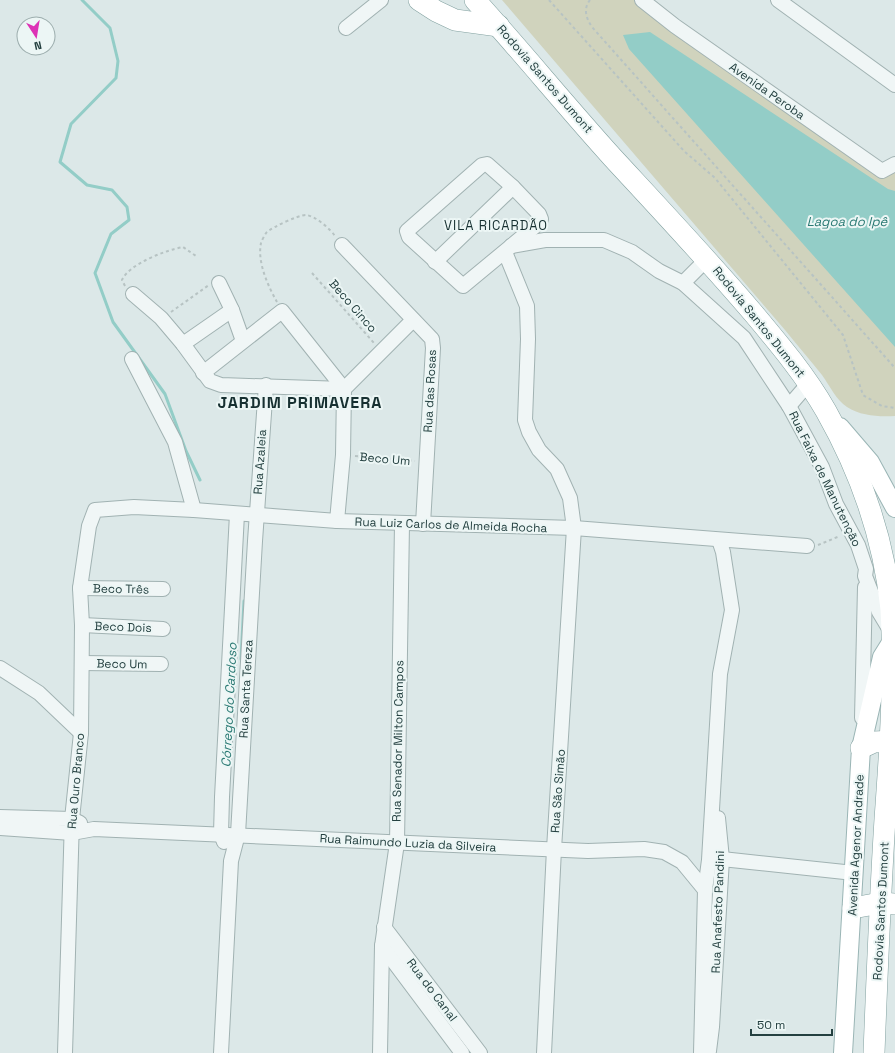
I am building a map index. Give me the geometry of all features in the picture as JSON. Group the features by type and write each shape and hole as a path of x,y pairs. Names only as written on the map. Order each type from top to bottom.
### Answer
{"highway":[{"path":"419,0 436,11 455,20 499,26"},
{"name":"Rodovia Santos Dumont","path":"475,0 612,156 707,259 784,350 826,410 870,507 887,583 892,637 893,741 888,904 874,1053"},
{"path":"861,748 874,742 893,741"},
{"path":"853,908 888,904"}],"main road":[{"path":"826,410 870,462 895,508"},
{"name":"Avenida Agenor Andrade","path":"843,1053 853,908 861,748 882,657 892,637"}],"street":[{"path":"346,28 381,0"},
{"name":"Avenida Peroba","path":"642,0 681,31 882,172 895,164"},
{"path":"778,0 895,85"},
{"path":"484,164 490,165 513,187 539,214 539,223 463,286 435,262 407,233 408,229 484,164"},
{"path":"435,262 513,187"},
{"name":"Rua Faixa de Manutenção","path":"508,249 545,240 604,240 632,252 659,271 684,283 744,338 789,406 822,467 836,504 858,545 866,569 861,748"},
{"name":"Rua das Rosas","path":"342,245 432,339 433,348 423,524"},
{"name":"Rua São Simão","path":"508,249 527,306 528,339 525,420 538,450 557,469 570,498 574,528 554,849 544,1053"},
{"path":"684,283 707,259"},
{"path":"219,283 232,310 243,341"},
{"path":"133,294 161,318 183,344 210,381 221,385 266,385 344,389 413,320"},
{"path":"183,344 232,310"},
{"path":"203,372 282,311 344,389 343,455 337,521"},
{"path":"132,359 175,442 194,510"},
{"name":"Rua Faixa de Manutenção","path":"789,406 808,384"},
{"name":"Rua Azaleia","path":"256,516 266,385"},
{"name":"Rua Luiz Carlos de Almeida Rocha","path":"94,510 134,508 194,510 256,516 337,521 574,528 807,546"},
{"name":"Rua Ouro Branco","path":"65,1053 72,826 81,733 82,625 80,588 89,526 94,510"},
{"name":"Rua Santa Tereza","path":"231,861 221,834 237,514"},
{"name":"Rua Santa Tereza","path":"221,1053 231,861 238,834 256,516"},
{"name":"Rua Senador Milton Campos","path":"380,1053 382,946 397,843 402,524"},
{"name":"Rua Anafesto Pandini","path":"701,1053 705,890 709,860 720,674 732,610 723,552 719,540"},
{"name":"Rua Faixa de Manutenção","path":"866,576 879,612 892,637"},
{"name":"Beco Três","path":"80,588 163,589"},
{"name":"Beco Dois","path":"82,625 164,629"},
{"name":"Beco Um","path":"82,663 161,664"},
{"path":"0,668 39,692 81,733"},
{"name":"Rua Anafesto Pandini","path":"708,1053 712,1026 722,859 714,770"},
{"path":"0,816 72,826"},
{"path":"0,828 72,826"},
{"name":"Rua Raimundo Luzia da Silveira","path":"72,826 94,829 238,834 397,843 588,851 644,849 664,852 682,862 705,890"},
{"path":"722,859 854,873"},
{"name":"Rua do Canal","path":"384,927 480,1053"},
{"name":"Rua do Canal","path":"382,946 462,1053"}],"path":[{"path":"549,0 684,151 715,178 843,335 863,395 882,406 895,408"},
{"path":"590,0 586,8 586,14 592,27 895,368"},
{"path":"282,311 269,288 261,254 261,242 266,233 297,217 306,215 314,218 332,230 342,245"},
{"path":"133,294 126,289 122,280 125,274 149,259 170,249 183,246 196,256"},
{"name":"Beco Cinco","path":"312,273 381,352"},
{"path":"175,309 210,284 219,283"},
{"name":"Beco Um","path":"343,455 426,462"},
{"path":"807,546 822,544 851,532"}],"green space":[{"path":"502,0 637,0 681,34 895,171 895,416 876,416 864,414 852,410 840,401 822,375 785,330"}],"water":[{"name":"Lagoa do Ipê","path":"650,32 888,189 895,191 895,347 629,49 623,35"}],"waterway":[{"name":"Córrego do Cardoso","path":"82,0 110,28 118,61 116,78 71,124 60,162 87,185 112,190 127,207 129,220 111,234 95,273 113,322 165,394 186,451 200,480"},
{"name":"Córrego do Cardoso","path":"241,659 244,601"}],"district":[{"name":"VILA RICARDÃO","path":"496,225"},
{"name":"JARDIM PRIMAVERA","path":"300,402"}]}
